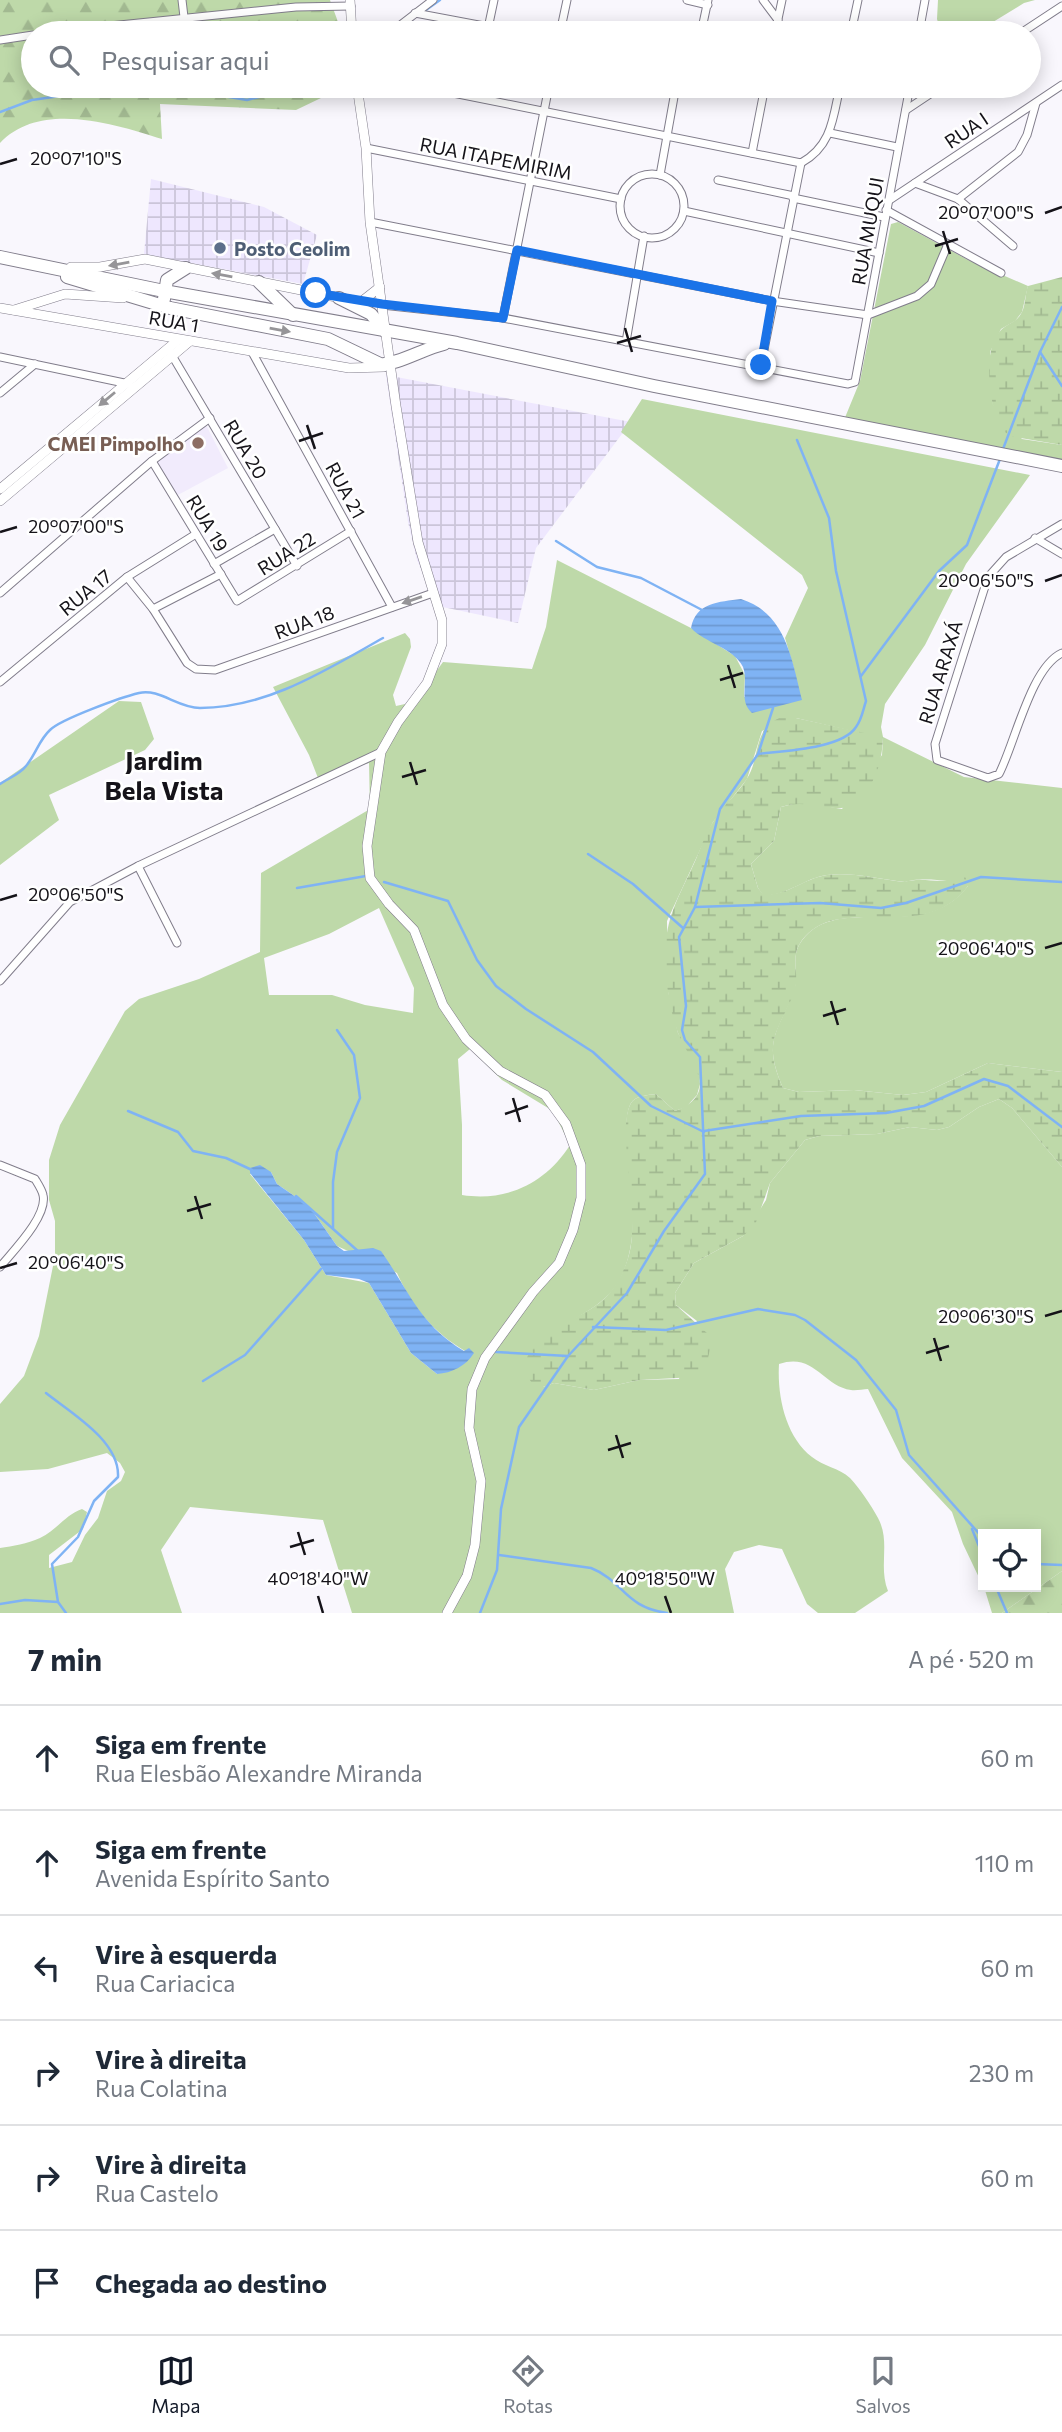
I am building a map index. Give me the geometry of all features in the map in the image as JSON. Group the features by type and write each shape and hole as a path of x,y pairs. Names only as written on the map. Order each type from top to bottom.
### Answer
{"main road":[{"path":"0,257 164,291 457,343 654,386 1062,466"},
{"path":"27,262 83,284 170,308 327,339 366,359 389,365 420,350 457,343"},
{"path":"170,308 164,300 167,280 186,268"},
{"path":"258,282 293,315"},
{"path":"340,298 361,307 386,332"}],"street":[{"path":"182,0 184,17"},
{"path":"405,21 433,0"},
{"path":"490,21 494,0"},
{"path":"563,21 567,0"},
{"path":"687,0 708,3 704,21"},
{"path":"763,0 778,20"},
{"path":"778,20 782,0"},
{"path":"854,21 858,0"},
{"path":"921,21 925,0"},
{"path":"1039,21 1062,6 1058,0"},
{"path":"148,21 297,3 350,3 351,21"},
{"path":"415,13 449,21"},
{"path":"0,40 21,36"},
{"name":"RUA I","path":"888,201 1062,85"},
{"path":"359,98 366,148 370,222 389,365 418,542 442,620 442,644 427,682 398,722 381,752 367,846 370,878 388,904 414,930 443,1005 466,1039 500,1071 545,1095 566,1124 581,1166 581,1198 573,1230 559,1264 533,1292 485,1358 472,1390 469,1428 481,1481 475,1545 467,1576 447,1613"},
{"path":"478,98 801,163"},
{"path":"503,318 547,98"},
{"path":"660,175 673,98"},
{"path":"752,153 763,98"},
{"path":"48,267 100,267 145,259 360,302 503,318 761,365 801,163 823,148 830,133 837,98"},
{"name":"RUA MUQUI","path":"761,365 848,384 855,382 908,98"},
{"path":"906,110 924,98"},
{"path":"958,199 1018,152 1027,135 1037,102"},
{"path":"830,133 897,147"},
{"name":"RUA ITAPEMIRIM","path":"366,148 621,199"},
{"path":"660,175 681,189 684,211 681,222 670,233 643,236 626,225 621,215 621,199 628,184 637,177 660,175"},
{"path":"718,180 885,214 1001,273"},
{"path":"915,183 958,199 1013,246"},
{"path":"684,211 879,253"},
{"path":"370,222 772,301 868,316 917,296 930,284 948,244"},
{"path":"625,342 643,236"},
{"path":"360,302 380,287"},
{"path":"13,310 43,299 82,293 145,301"},
{"name":"RUA 1","path":"0,308 343,367 360,369 389,365"},
{"path":"170,352 178,340"},
{"path":"0,500 170,352 190,341"},
{"path":"343,367 346,347"},
{"name":"RUA 20","path":"170,352 298,566"},
{"name":"RUA 21","path":"253,352 392,607"},
{"path":"0,357 131,386"},
{"path":"0,393 35,364"},
{"path":"0,489 131,386"},
{"path":"0,593 152,461 210,418"},
{"name":"RUA 19","path":"152,461 237,601"},
{"name":"RUA ARAXÁ","path":"1062,524 1035,538 996,566 981,591 935,744 935,756 941,763 988,778 996,777 1001,771 1046,664 1062,653"},
{"path":"215,564 275,529"},
{"name":"RUA 22","path":"237,601 351,531"},
{"name":"RUA 17","path":"0,682 127,577 197,534"},
{"path":"1035,538 1062,554"},
{"path":"127,577 153,609 221,574"},
{"name":"RUA 18","path":"153,609 187,663 196,669 215,670 433,593"},
{"path":"0,981 70,902 138,866 381,752"},
{"path":"138,866 177,943"},
{"path":"0,1165 35,1179 44,1196 41,1212 0,1267"}],"shaded area":[{"path":"151,179 264,207 317,235 303,284 144,254"},
{"path":"386,375 631,422 536,548 518,623 438,606 417,560 408,522"},
{"name":"CMEI Pimpolho","path":"206,425 228,468 176,496 156,461"}],"green space":[{"path":"0,0 330,0 338,21 21,21 21,98 321,98 296,110 160,104 162,139 101,122 56,119 36,122 17,130 0,143"},
{"path":"938,0 1035,0 1024,3 995,21 937,19"},
{"path":"898,222 968,260 1028,286 1022,312 1015,321 1001,329 990,352 993,405 1022,439 1062,445 1062,463 844,420 860,381 891,224"},
{"path":"1062,277 1062,445 1014,437 999,429 993,405 989,363 995,338 1022,312 1028,286"},
{"path":"642,399 1030,475 966,564 925,645 885,704 881,727 883,737 964,777 1062,788 1062,1072 988,1063 926,1092 903,1095 854,1090 799,1092 783,1088 774,1060 774,1039 795,987 799,945 814,929 833,920 927,913 949,904 968,886 936,880 905,882 836,874 819,877 779,893 763,895 758,888 751,864 774,841 781,807 801,802 842,809 882,755 883,738 796,718 762,731 747,779 713,822 667,921 668,991 678,1033 698,1069 700,1084 697,1095 686,1107 675,1111 656,1094 639,1097 631,1103 626,1127 633,1216 626,1264 620,1279 605,1298 544,1338 543,1387 554,1383 594,1390 639,1380 679,1379 697,1321 676,1305 675,1293 694,1263 743,1236 766,1200 770,1183 805,1140 819,1136 877,1134 910,1127 937,1130 949,1127 979,1107 999,1099 1012,1108 1062,1167 1062,1571 1041,1586 1041,1529 978,1529 978,1576 952,1512 902,1458 868,1389 853,1390 841,1387 810,1366 791,1362 779,1364 779,1377 785,1415 796,1439 812,1457 850,1478 869,1503 882,1527 884,1572 888,1591 855,1613 818,1613 807,1604 782,1549 759,1545 734,1552 725,1569 734,1613 352,1613 323,1520 190,1507 161,1550 182,1613 0,1613 0,1548 40,1538 82,1509 87,1512 83,1529 49,1555 49,1568 72,1562 85,1535 98,1518 107,1491 121,1481 125,1472 120,1463 107,1453 48,1469 0,1472 0,1404 24,1376 39,1336 55,1256 55,1221 49,1200 49,1160 60,1125 125,1011 139,999 199,979 260,952 261,873 370,809 369,763 318,778 309,755 273,687 405,633 410,639 411,647 393,695 396,706 414,702 443,662 532,669 546,627 557,560 691,628 735,656 745,675 744,697 795,672 785,638 808,588 802,575 621,432","holes":["379,908 414,988 413,1013 365,1005 332,995 269,995 264,958 329,934","470,1049 502,1080 553,1111 570,1145 549,1170 524,1187 510,1192 462,1195 458,1059","271,1172 277,1184 309,1206 337,1246 397,1273 409,1297 433,1327 465,1351 469,1348 437,1374 411,1353 369,1283 326,1275 304,1240 250,1174"]},
{"path":"119,701 141,702 154,739 145,750 49,795 59,820 0,865 0,783"},
{"path":"780,718 796,718 883,737 879,766 866,792 852,807 799,804 781,807 774,841 751,864 758,888 763,894 779,893 819,877 836,874 904,882 950,880 965,876 968,886 949,904 927,913 904,917 833,920 814,929 799,945 796,956 796,987 774,1039 774,1060 783,1088 799,1092 854,1090 903,1095 926,1092 988,1063 1062,1072 1062,1167 1012,1108 999,1099 979,1107 949,1127 937,1130 910,1127 877,1134 819,1136 805,1140 770,1183 755,1225 743,1236 694,1263 675,1293 676,1305 708,1334 710,1349 706,1367 696,1377 639,1380 594,1390 554,1383 543,1387 533,1385 526,1369 528,1356 536,1344 604,1299 616,1285 626,1264 632,1220 626,1133 631,1103 639,1097 656,1094 675,1111 689,1104 697,1095 699,1076 678,1033 669,997 665,946 669,923 710,827 751,772 765,729"},
{"path":"1062,1571 1062,1613 1002,1613 1032,1592 1041,1592 1041,1586"},
{"path":"986,1592 1032,1592 1002,1613 992,1613"}],"water":[{"path":"741,599 768,615 785,640 802,700 752,713 746,703 745,673 739,660 691,628 703,608"},
{"path":"260,1165 271,1172 277,1184 309,1206 337,1246 344,1251 373,1248 381,1251 416,1306 436,1330 464,1351 469,1348 474,1353 471,1358 458,1368 437,1374 411,1353 369,1283 359,1279 326,1275 304,1240 250,1173 250,1168"}],"waterway":[{"path":"426,10 440,0"},
{"path":"0,112 32,100 46,98"},
{"path":"235,98 255,98"},
{"path":"1003,449 1040,352 1062,307"},
{"path":"1040,352 1062,386"},
{"path":"758,754 811,748 838,740 856,727 866,701 836,571 829,518 797,440"},
{"path":"861,676 939,571 967,545 1000,459"},
{"path":"556,541 597,567 641,578 704,611"},
{"path":"0,784 24,769 43,738 56,725 92,709 146,692 200,708 249,702 295,685 383,638"},
{"path":"480,1613 497,1570 501,1509 519,1427 568,1356 627,1293 664,1231 705,1174 700,1057 685,1040 682,1030 686,1006 679,937 695,907 720,809 758,754 773,708"},
{"path":"588,854 633,884 683,928"},
{"path":"297,888 366,876"},
{"path":"695,907 820,903 881,908 906,903 981,877 1062,882"},
{"path":"384,882 448,901 477,960 496,986 526,1009 593,1052 651,1106 704,1132"},
{"path":"333,1228 333,1182 337,1152 360,1098 354,1055 337,1030"},
{"path":"704,1131 801,1116 886,1113 924,1106 984,1079 1008,1086 1062,1127"},
{"path":"128,1111 178,1132 193,1151 226,1158 252,1170"},
{"path":"296,1196 359,1252"},
{"path":"203,1381 245,1355 321,1269"},
{"path":"593,1327 666,1330 758,1309 795,1315 805,1320 856,1360 896,1410 909,1455 978,1532"},
{"path":"496,1352 568,1356"},
{"path":"46,1393 92,1429 103,1440 117,1464 118,1477 94,1501 78,1537 52,1564 58,1602 66,1613"},
{"path":"972,1529 978,1544"},
{"path":"499,1555 591,1568 602,1573 633,1600 653,1610 667,1613"},
{"path":"1041,1564 1062,1565"},
{"path":"998,1592 1007,1613"},
{"path":"0,1604 25,1600 58,1602"}],"place":[{"name":"Posto Ceolim","path":"220,248"},
{"name":"CMEI Pimpolho","path":"198,443"}],"district":[{"name":"Jardim Bela Vista","path":"164,774"}],"route":[{"path":"316,293 382,304 503,318 517,250 772,301 761,365"}]}
